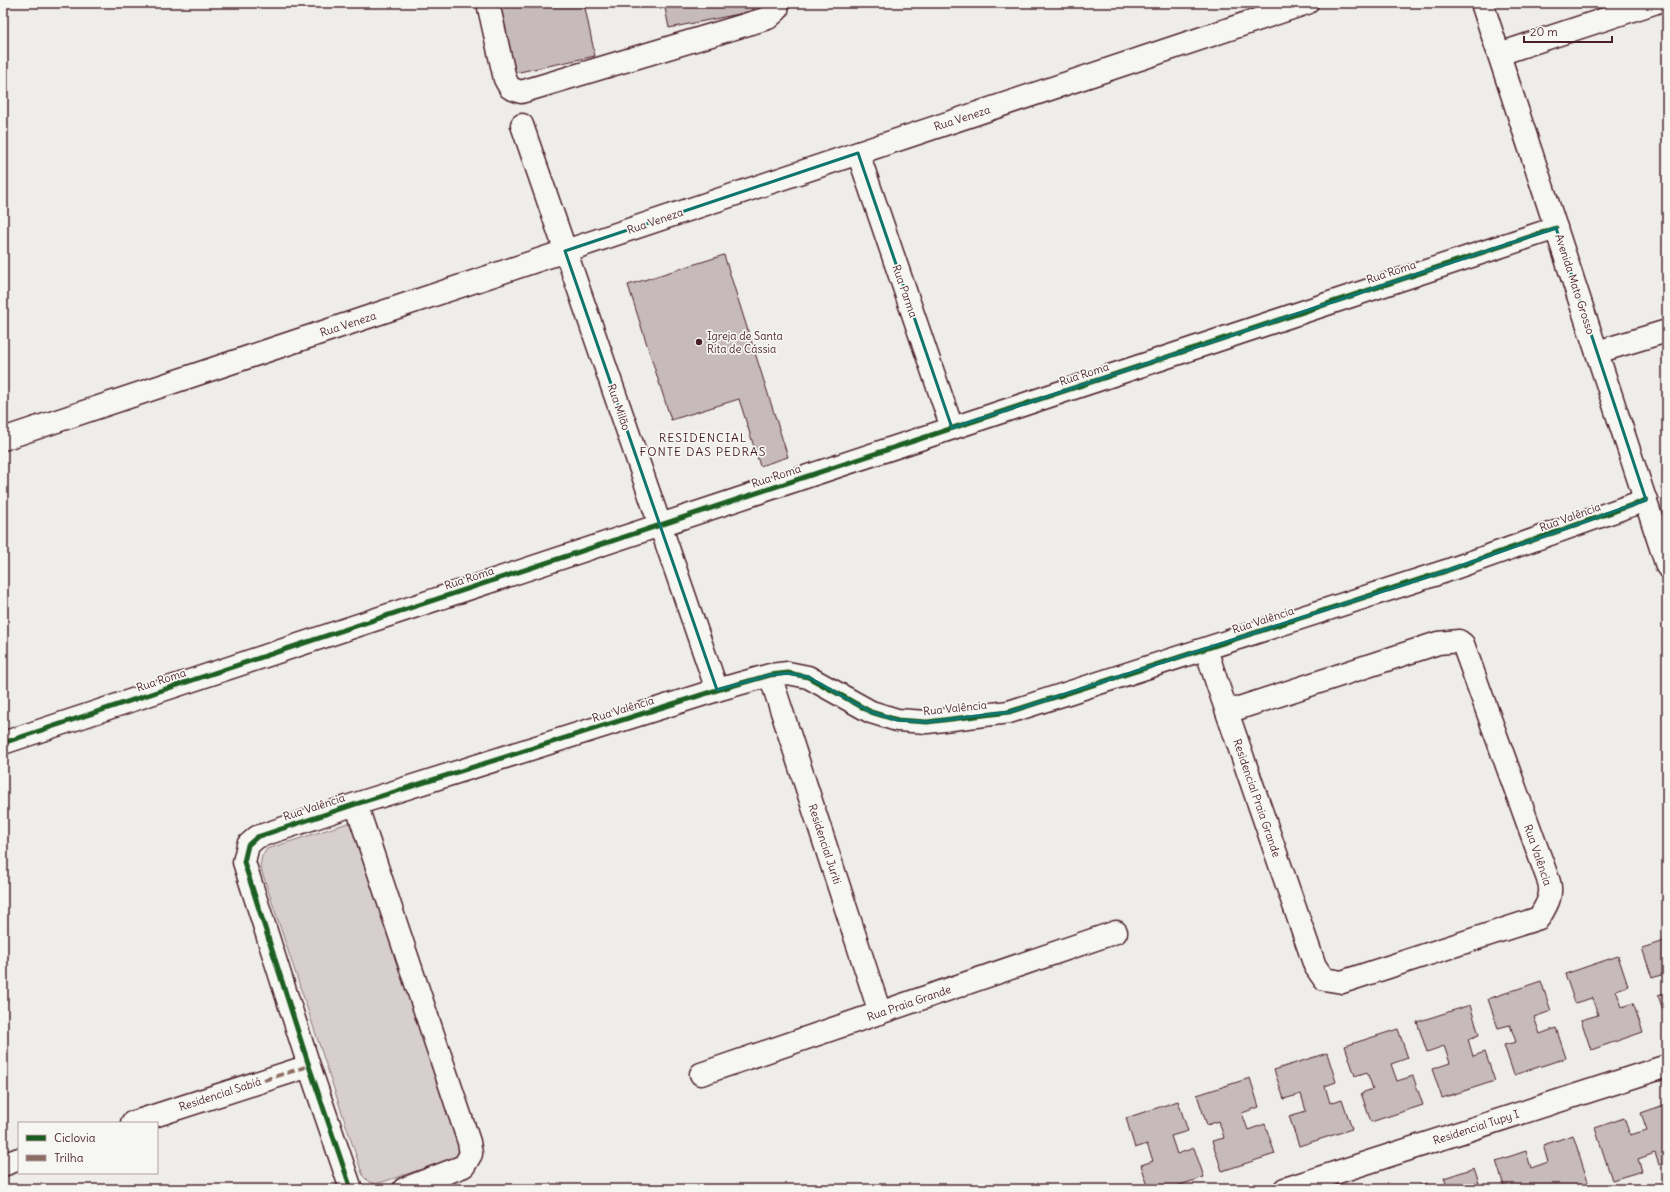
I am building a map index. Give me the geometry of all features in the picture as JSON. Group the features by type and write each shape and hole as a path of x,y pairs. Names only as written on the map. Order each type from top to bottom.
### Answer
{"street":[{"path":"488,3 505,79 510,88 521,92 768,18 777,10 778,3"},
{"name":"Rua Veneza","path":"3,439 1307,3"},
{"name":"Avenida Mato Grosso","path":"1482,3 1667,566"},
{"path":"1499,54 1654,3"},
{"name":"Rua Milão","path":"522,125 717,690"},
{"name":"Rua Parma","path":"858,153 952,428"},
{"name":"Rua Roma","path":"3,743 1556,228"},
{"path":"1597,352 1667,331"},
{"name":"Rua Valência","path":"352,1189 309,1066 244,862 248,846 257,837 356,804 717,690 770,675 788,674 808,677 877,715 897,720 927,722 1009,712 1446,571 1646,500"},
{"name":"Rua Valência","path":"1227,712 1438,643 1459,641 1463,644 1551,887 1550,901 1539,918 1342,982 1324,979 1315,966 1308,947"},
{"name":"Residencial Praia Grande","path":"1206,649 1308,947"},
{"name":"Residencial Juriti","path":"770,675 880,1013"},
{"path":"356,804 469,1142 471,1154 464,1166 404,1189"},
{"name":"Rua Praia Grande","path":"701,1074 1116,932"},
{"name":"Residencial Sabiá","path":"135,1122 309,1066"},
{"name":"Residencial Tupy I","path":"1285,1189 1667,1066"},
{"path":"3,1164 18,1159"}],"highlighted area":[{"path":"858,153 952,428 1556,228 1646,500 1446,571 1009,712 927,722 897,720 871,712 808,677 788,673 770,675 717,690 565,251"}],"shaded area":[{"path":"348,823 354,827 459,1145 458,1154 453,1159 376,1184 369,1182 363,1176 260,866 262,856 267,849"}],"building":[{"path":"495,3 584,3 595,56 510,74"},
{"path":"664,3 752,3 754,11 669,28"},
{"name":"Igreja de Santa Rita de Cássia","path":"724,255 788,457 760,466 739,399 671,420 628,285"},
{"path":"1667,940 1667,983 1664,974 1652,978 1642,948"},
{"path":"1618,956 1628,986 1616,990 1622,1007 1633,1003 1643,1032 1591,1050 1581,1020 1598,1015 1592,998 1575,1003 1565,974"},
{"path":"1541,981 1551,1011 1534,1017 1540,1034 1556,1028 1566,1058 1514,1075 1504,1045 1516,1042 1510,1025 1498,1028 1488,999"},
{"path":"1667,992 1667,1022 1658,995"},
{"path":"1470,1005 1479,1035 1468,1039 1473,1056 1485,1052 1495,1081 1442,1098 1432,1069 1450,1063 1444,1046 1427,1052 1417,1022"},
{"path":"1398,1029 1408,1058 1391,1064 1397,1081 1413,1076 1423,1105 1371,1122 1361,1093 1373,1089 1367,1072 1355,1076 1345,1046"},
{"path":"1327,1053 1336,1082 1325,1086 1330,1103 1342,1099 1352,1129 1299,1146 1289,1116 1306,1111 1301,1094 1284,1099 1274,1070"},
{"path":"1250,1078 1259,1107 1242,1113 1248,1130 1265,1124 1275,1154 1222,1171 1212,1141 1224,1138 1219,1121 1207,1125 1197,1095"},
{"path":"1178,1101 1188,1131 1171,1136 1177,1154 1194,1148 1204,1177 1168,1189 1149,1189 1141,1165 1153,1161 1147,1144 1135,1148 1126,1118"},
{"path":"1667,1104 1667,1162 1659,1165 1655,1153 1638,1159 1642,1171 1612,1180 1595,1128 1624,1118 1630,1135 1647,1130 1641,1113"},
{"path":"1573,1135 1590,1188 1558,1189 1556,1186 1547,1189 1505,1189 1496,1161 1526,1151 1531,1168 1548,1162 1543,1145"},
{"path":"1474,1168 1481,1189 1448,1189 1444,1178"},
{"path":"1427,1183 1429,1189 1409,1189"}],"marked path":[{"path":"264,1080 309,1066"}],"cycle path":[{"path":"3,743 1556,228"},
{"path":"351,1189 309,1066 244,862 248,845 257,837 356,804 717,690 770,675 788,673 808,677 871,712 897,720 927,722 1009,712 1446,571 1646,500"}],"place":[{"name":"Igreja de Santa Rita de Cássia","path":"699,342"}],"district":[{"name":"RESIDENCIAL FONTE DAS PEDRAS","path":"703,444"}]}
